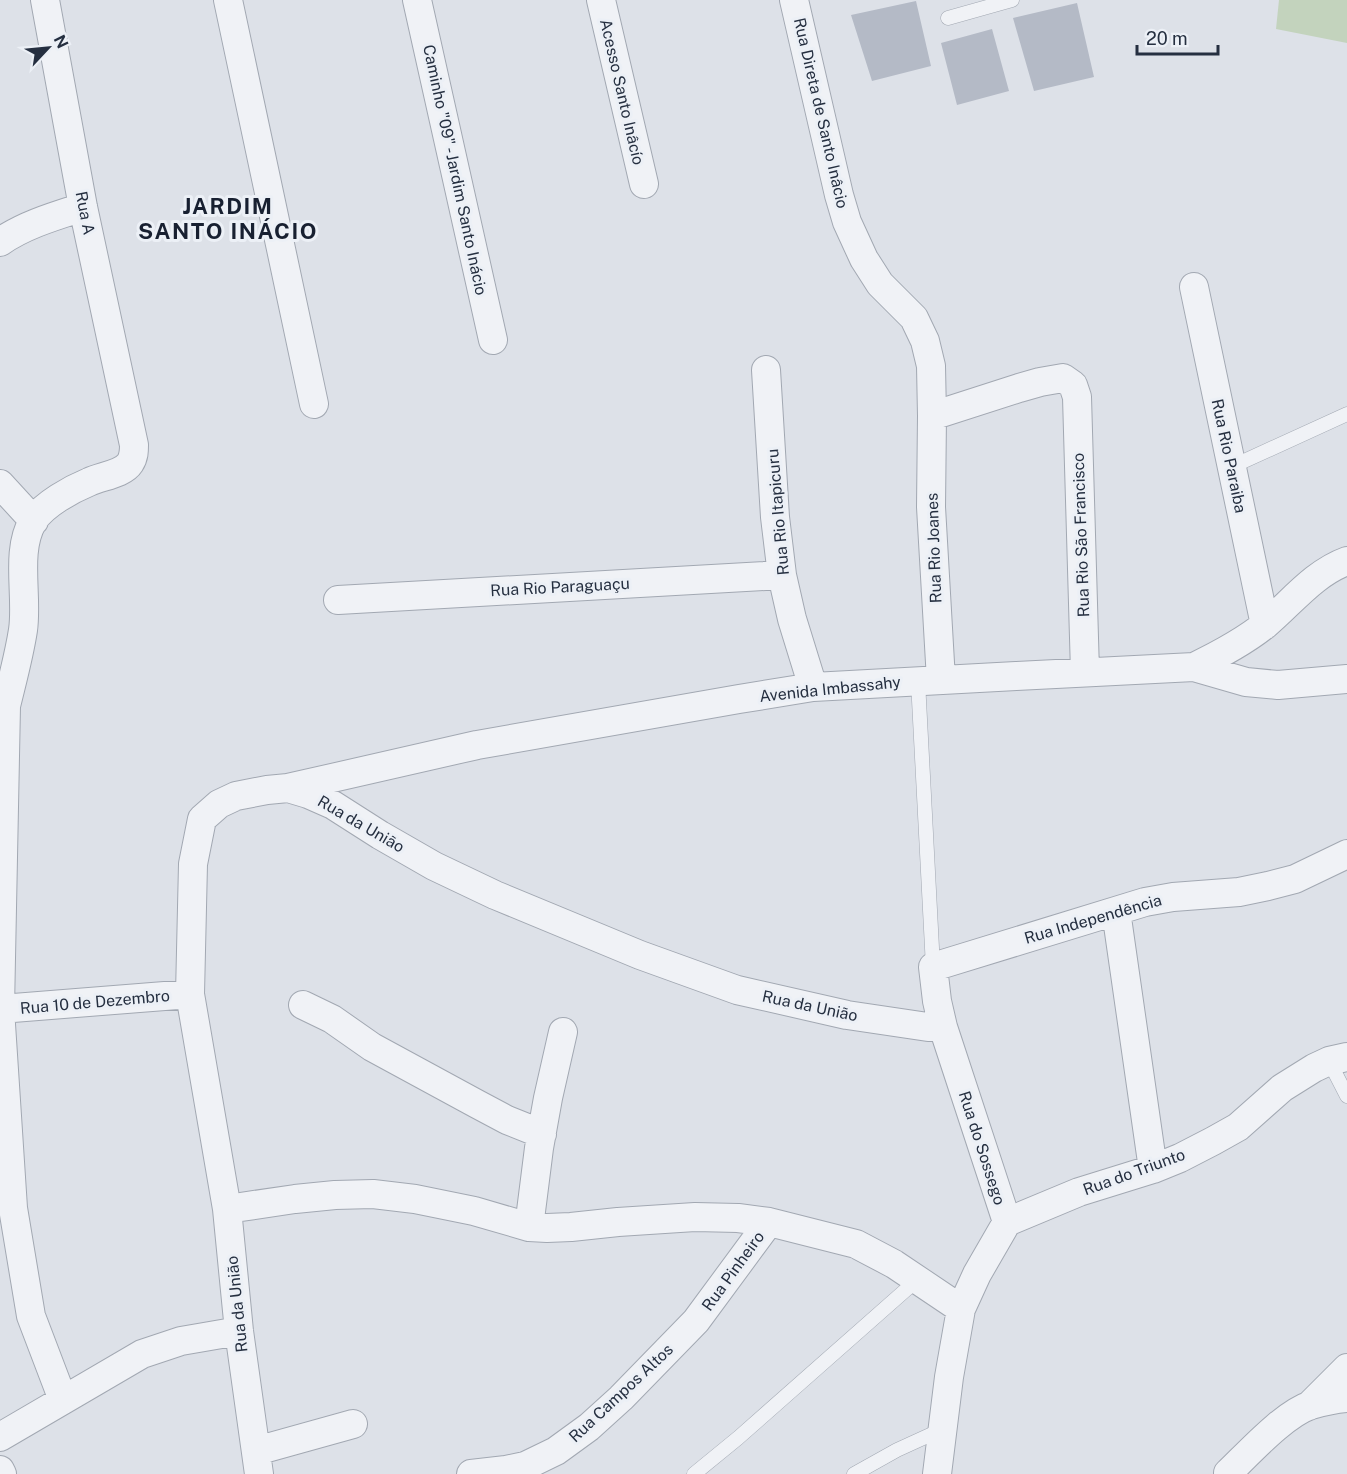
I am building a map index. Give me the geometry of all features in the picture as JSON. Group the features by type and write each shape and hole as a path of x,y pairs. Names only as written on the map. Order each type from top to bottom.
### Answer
{"street":[{"name":"Rua A","path":"34,521 44,509 74,489 120,470 130,464 134,456 134,445 83,207 45,0"},
{"path":"228,0 314,404"},
{"name":"Caminho \"09\" - Jardim Santo Inácio","path":"417,0 492,340"},
{"name":"Acesso Santo Inâcío","path":"601,0 644,184"},
{"name":"Rua Direta de Santo Inâcio","path":"794,0 838,195 847,222 864,259"},
{"path":"0,242 9,236 83,207"},
{"name":"Rua Rio Joanes","path":"864,259 880,284 914,318 925,341 931,366 932,507 929,681"},
{"name":"Rua Rio Paraiba","path":"1194,287 1265,625"},
{"name":"Rua Rio Itapicuru","path":"766,370 775,517 782,575 792,619 813,687"},
{"name":"Rua Rio São Francisco","path":"932,416 1018,388 1057,379 1063,378 1073,385 1077,397 1085,672"},
{"path":"0,483 34,521 27,535 24,549 23,628 17,662 3,707 0,1009 13,1208 31,1316 63,1400"},
{"name":"Avenida Imbassahy","path":"288,788 477,745 813,687 1194,668 1219,655 1265,625 1314,579 1347,561"},
{"name":"Rua Rio Paraguaçu","path":"338,600 782,575"},
{"path":"1194,668 1246,682 1278,685 1347,679"},
{"name":"Rua da União","path":"258,1463 239,1331 227,1209 190,994 193,864 202,819 219,804 236,796 267,790 288,788 308,794 333,805 434,866 495,895 736,990 847,1015 928,1027 943,1027"},
{"name":"Rua Independência","path":"933,967 1145,902 1173,897 1239,892 1295,879 1347,854"},
{"path":"1116,911 1153,1169"},
{"path":"933,967 943,1027"},
{"name":"Rua 10 de Dezembro","path":"0,1009 190,994"},
{"path":"303,1005 332,1018 372,1047 477,1104 507,1120 542,1134"},
{"name":"Rua do Sossego","path":"937,1474 949,1377 962,1309 976,1274 1007,1222 943,1027"},
{"path":"529,1227 548,1098 563,1032"},
{"name":"Rua do Triunto","path":"1007,1222 1079,1192 1153,1169 1180,1158 1238,1127 1282,1088 1314,1068 1338,1059"},
{"path":"227,1209 295,1199 373,1194 416,1199 474,1211 529,1227 559,1228 695,1217 738,1218 769,1222 856,1244 894,1264 962,1309"},
{"name":"Rua Pinheiro","path":"696,1321 769,1222"},
{"name":"Rua Campos Altos","path":"471,1474 525,1466 556,1451 589,1427 621,1398 696,1321"},
{"path":"0,1437 142,1354 181,1341 239,1331"},
{"path":"1309,1406 1347,1368"},
{"path":"1228,1473 1266,1436 1292,1415 1309,1406 1347,1398"},
{"path":"258,1463 353,1424"}],"lane":[{"path":"948,18 1012,0"},
{"path":"1231,467 1347,414"},
{"path":"929,681 933,967"},
{"path":"1338,1059 1347,1096"},
{"path":"694,1474 917,1280"},
{"path":"854,1474 897,1450 943,1429"}],"green space":[{"path":"1279,0 1347,0 1347,43 1276,29"}],"building":[{"path":"916,1 931,66 872,81 851,15"},
{"path":"1077,3 1094,77 1034,91 1013,18"},
{"path":"992,29 1009,91 957,105 941,43"}],"district":[{"name":"JARDIM SANTO INÁCIO","path":"228,218"}]}
